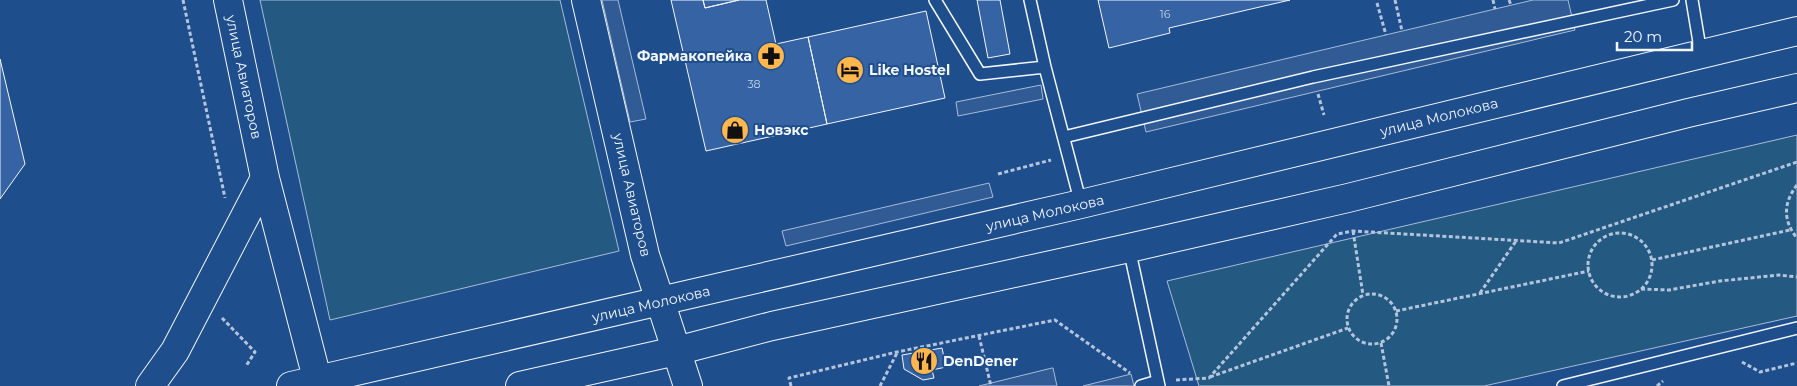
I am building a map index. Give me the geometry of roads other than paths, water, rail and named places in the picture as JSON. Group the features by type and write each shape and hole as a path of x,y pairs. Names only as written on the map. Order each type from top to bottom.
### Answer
{"street":[{"name":"улица Авиаторов","path":"228,0 309,384"},
{"name":"улица Авиаторов","path":"586,0 645,255 688,386"},
{"name":"улица Молокова","path":"309,384 1081,204 1797,31"},
{"path":"520,386 676,351 772,326 1348,198 1688,113 1797,88"},
{"path":"150,386 175,351 265,178"}],"lane":[{"path":"935,0 980,74 1045,67"},
{"path":"1030,0 1045,67 1081,204"},
{"path":"1064,137 1313,77 1673,0"},
{"path":"1692,0 1701,54"},
{"path":"1129,248 1151,384"},
{"path":"1563,386 1797,328"}],"place":[{"name":"Фармакопейка","path":"771,56"},
{"name":"Like Hostel","path":"850,70"},
{"name":"Новэкс","path":"735,130"},
{"name":"DenDener","path":"924,361"}]}
